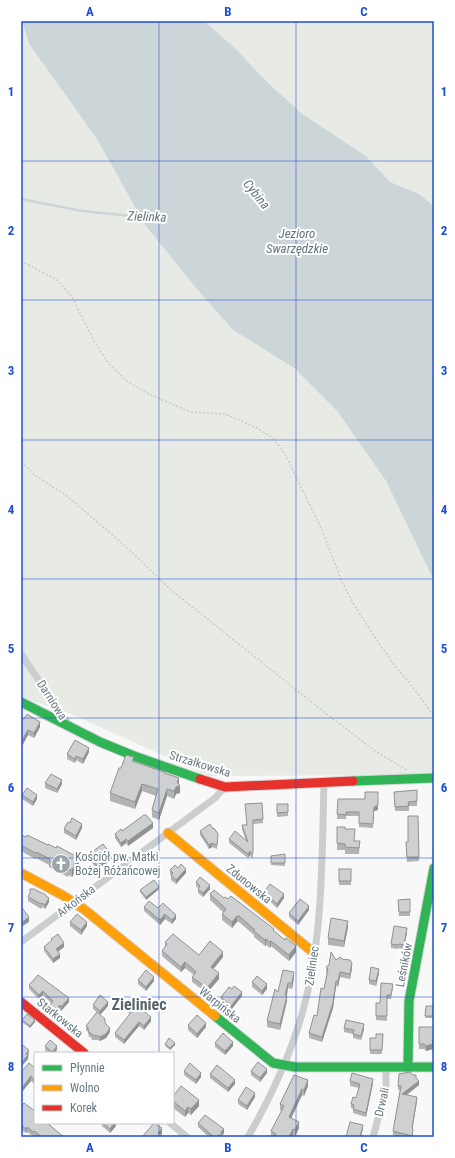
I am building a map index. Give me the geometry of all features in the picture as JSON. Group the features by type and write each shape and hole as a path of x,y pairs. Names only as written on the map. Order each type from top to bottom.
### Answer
{"street":[{"name":"Darniowa","path":"21,654 69,726"},
{"name":"Strzałkowska","path":"21,702 100,742 134,756 225,787 434,778"},
{"name":"Zieliniec","path":"248,1137 271,1095 284,1065 302,1014 308,990 319,916 324,782"},
{"name":"Arkońska","path":"21,942 216,798 225,787"},
{"name":"Zdunowska","path":"168,833 314,953"},
{"name":"Leśników","path":"408,1067 410,1001 433,864"},
{"name":"Warpińska","path":"21,873 85,910 273,1063 295,1067 434,1067"},
{"name":"Starkowska","path":"21,1002 83,1052"},
{"name":"Drwali","path":"373,1137 386,1090 386,1067"},
{"path":"171,1124 187,1137"}],"path":[{"path":"21,261 57,280 72,296 94,341 108,363 128,382 149,394 190,412 224,414 257,428 273,438 285,454 322,530 342,582 353,602 394,665 409,682 434,716"},
{"path":"21,462 36,476 68,496 171,590 324,712 375,751 414,774 416,779"},
{"path":"433,864 434,842"}],"shaded area":[{"path":"21,21 29,44 97,139 145,225 201,294 233,330 294,368 337,411 386,481 434,581 434,775 209,776 71,714 21,697"},
{"path":"204,21 434,21 434,206 419,194 390,182 366,156 301,113 264,79 235,48"}],"water":[{"name":"Jezioro Swarzędzkie","path":"22,21 204,21 235,48 264,79 301,113 366,156 390,182 419,194 434,206 434,581 386,481 337,411 294,368 233,330 201,294 145,225 97,139 29,44"}],"building":[{"path":"27,714 40,722 34,733 28,730 21,742 21,717 24,719"},
{"path":"75,740 89,748 83,759 76,756 75,759 67,754"},
{"path":"126,755 134,757 132,761 179,778 177,782 180,786 176,787 174,791 167,789 159,813 152,810 158,789 142,784 135,802 110,793 119,768 121,768"},
{"path":"51,774 62,780 57,789 45,783"},
{"path":"27,788 37,795 33,802 22,795"},
{"path":"417,790 417,801 408,802 409,806 395,807 394,792"},
{"path":"365,792 378,792 378,805 374,807 373,824 359,823 359,812 346,812 346,815 337,814 338,799 365,799"},
{"path":"262,803 263,819 253,820 253,853 251,854 250,851 248,854 229,839 235,831 248,842 242,825 247,825 245,804"},
{"path":"277,804 288,804 288,812 277,813"},
{"path":"146,815 153,823 128,841 126,839 121,843 115,834 121,829 122,831"},
{"path":"408,816 418,816 419,857 407,857 406,842 408,842"},
{"path":"72,818 82,824 76,836 64,829 68,822 70,823"},
{"path":"210,824 218,834 217,845 212,843 209,845 200,831"},
{"path":"337,827 355,829 354,841 360,841 359,848 345,847 345,844 337,843"},
{"path":"21,835 26,837 27,835 56,848 57,846 79,858 72,870 69,869 68,871 49,860 50,859 21,845"},
{"path":"103,844 112,855 97,866 89,854"},
{"path":"285,854 285,863 271,863 271,856"},
{"path":"181,864 186,869 176,880 171,875 173,873 170,870 175,865 178,868"},
{"path":"339,869 351,869 351,881 339,881"},
{"path":"200,877 210,885 203,893 198,889 200,886 196,882"},
{"path":"154,880 159,887 146,897 140,890"},
{"path":"270,884 284,894 277,904 264,892"},
{"path":"30,889 34,889 49,898 45,905 28,897"},
{"path":"214,890 224,898 225,897 228,899 231,896 274,929 273,930 285,940 286,938 296,946 289,955 271,941 265,940 239,916 237,916 232,922 222,914 226,909 210,894"},
{"path":"300,899 309,906 298,921 289,913"},
{"path":"410,899 410,912 399,912 398,900"},
{"path":"149,901 158,908 163,903 176,915 172,920 165,914 160,920 144,907"},
{"path":"22,908 29,917 21,923 21,909"},
{"path":"77,914 87,922 81,930 70,922"},
{"path":"331,918 348,921 344,941 328,938"},
{"path":"394,926 407,928 404,945 391,944"},
{"path":"58,934 64,943 56,949 60,954 53,959 44,947"},
{"path":"173,934 199,955 210,941 223,952 211,967 219,973 207,988 192,977 196,972 185,962 181,967 162,951 167,944 165,942"},
{"path":"331,952 336,960 340,957 342,959 350,960 352,963 350,974 340,972 338,981 336,981 333,1003 322,1037 309,1033 314,1015 317,1016 321,988 324,989 328,969 326,967 329,965"},
{"path":"371,967 379,969 376,981 369,980"},
{"path":"146,970 154,977 146,987 138,980"},
{"path":"283,970 294,972 292,983 288,983 285,995 287,996 280,1024 267,1021 275,989 278,992"},
{"path":"38,975 69,998 55,1011 49,1006 53,1001 43,991 39,995 29,985"},
{"path":"257,976 267,984 262,991 252,982"},
{"path":"381,983 393,984 391,995 387,995 387,1016 376,1016 376,1003 380,1003"},
{"path":"234,986 242,992 231,1006 221,997 229,987 232,989"},
{"path":"100,995 108,1002 100,1011 93,1005"},
{"path":"129,999 151,1017 144,1026 139,1022 124,1040 115,1033 132,1011 124,1005"},
{"path":"426,1006 433,1006 433,1016 425,1016"},
{"path":"97,1012 105,1019 105,1023 110,1028 106,1034 100,1037 89,1033 86,1026"},
{"path":"27,1014 35,1020 30,1026 22,1020"},
{"path":"197,1015 206,1023 197,1034 188,1025"},
{"path":"346,1020 364,1024 361,1036 353,1034 354,1030 344,1028"},
{"path":"419,1027 434,1027 434,1039 432,1039 433,1044 426,1046 424,1044 419,1044"},
{"path":"223,1033 233,1042 225,1051 215,1043"},
{"path":"376,1034 383,1034 382,1050 370,1050 370,1038 376,1038"},
{"path":"169,1038 175,1043 170,1048 165,1044"},
{"path":"50,1040 57,1046 52,1052 45,1046"},
{"path":"21,1044 29,1050 26,1054 28,1055 22,1062 21,1061"},
{"path":"258,1062 267,1069 260,1078 251,1071"},
{"path":"29,1063 34,1067 34,1078 33,1079 31,1076 21,1089 21,1072"},
{"path":"190,1063 201,1073 196,1080 184,1071"},
{"path":"217,1065 235,1080 228,1088 210,1074"},
{"path":"410,1072 413,1075 416,1075 416,1078 419,1081 402,1094 417,1097 412,1136 393,1131 401,1086 398,1086 399,1074"},
{"path":"352,1073 373,1079 366,1113 353,1109 354,1105 351,1104 353,1097 356,1098 360,1084 350,1081"},
{"path":"294,1075 308,1080 304,1090 302,1089 289,1117 299,1122 289,1137 274,1137 276,1134 271,1131 284,1106 280,1104"},
{"path":"181,1086 199,1100 191,1109 188,1107 185,1111 174,1102 174,1095"},
{"path":"246,1087 255,1093 247,1106 238,1100"},
{"path":"24,1103 34,1110 34,1124 48,1124 64,1137 42,1137 27,1127 26,1129 21,1125 21,1107"},
{"path":"205,1115 224,1129 221,1132 222,1135 214,1137 198,1123"},
{"path":"350,1122 363,1125 360,1137 346,1137"},
{"path":"104,1124 113,1124 110,1129"},
{"path":"153,1124 162,1128 158,1133 163,1137 142,1137"}],"waterway":[{"name":"Zielinka","path":"21,199 82,211 143,217"}],"traffic: fast":[{"path":"21,702 100,742 134,756 200,779"},
{"path":"353,781 434,778"},
{"path":"408,1067 409,1001 434,868"},
{"path":"215,1016 273,1063 295,1067 434,1067"}],"traffic: slow":[{"path":"168,833 314,953"},
{"path":"21,873 64,896 85,910 215,1016"}],"traffic: jam":[{"path":"200,779 225,787 353,781"},
{"path":"21,1002 83,1052"}],"place":[{"name":"Kościół pw. Matki Bożej Różańcowej","path":"61,864"}],"district":[{"name":"Zieliniec","path":"139,1004"}],"water label":[{"name":"Cybina","path":"257,194"}]}
